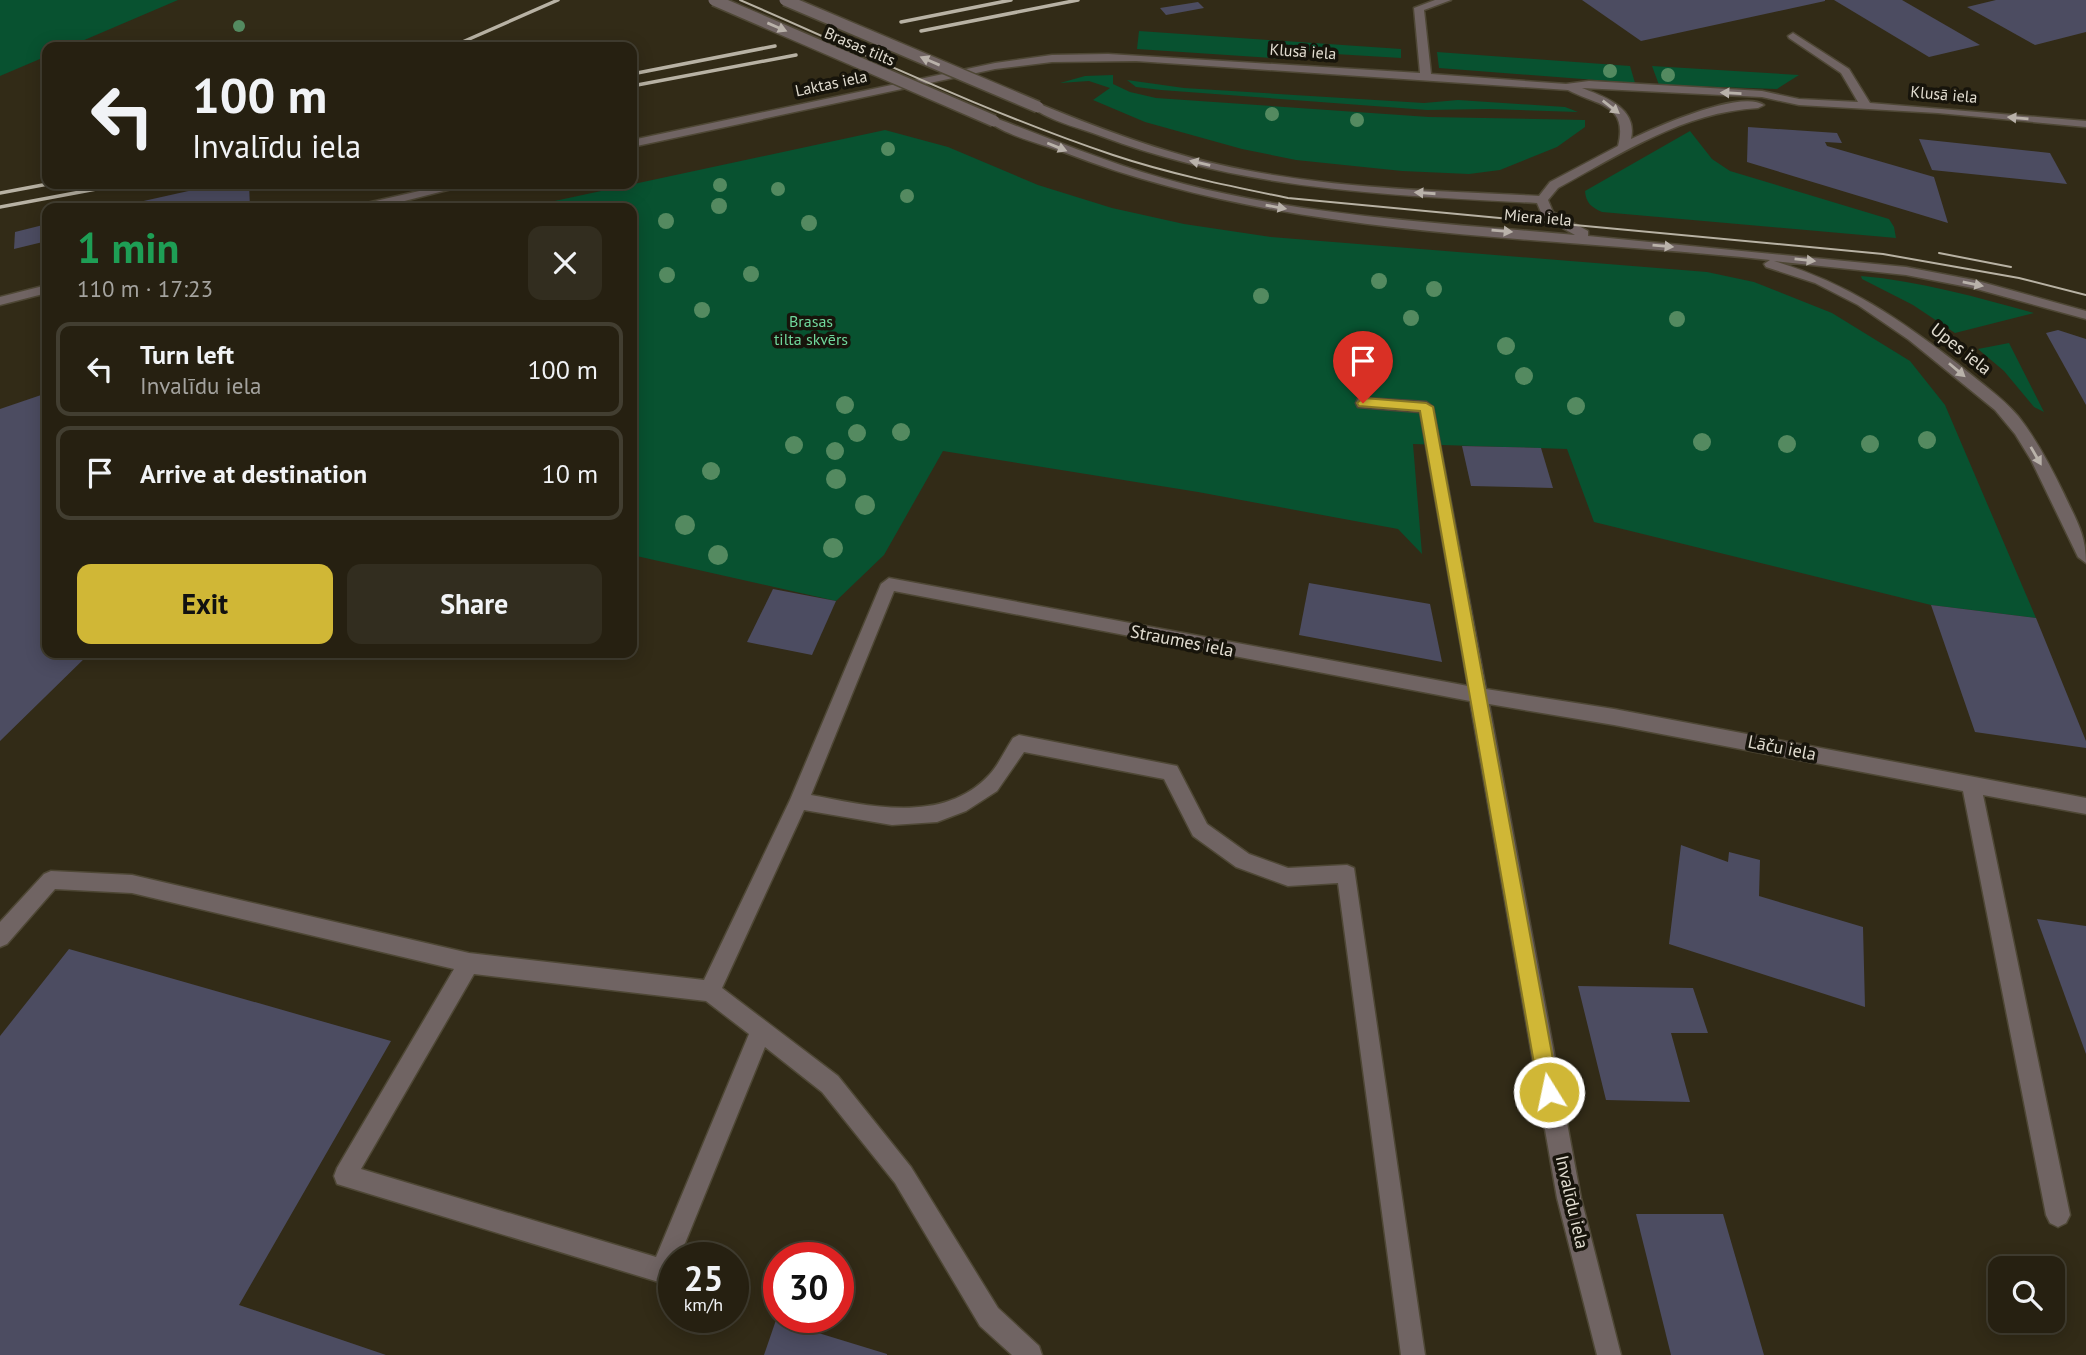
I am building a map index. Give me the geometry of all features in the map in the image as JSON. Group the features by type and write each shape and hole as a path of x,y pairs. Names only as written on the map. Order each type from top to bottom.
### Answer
{"street":[{"name":"Brasas tilts","path":"714,0 994,121"},
{"name":"Brasas tilts","path":"785,0 1038,107"},
{"path":"1426,77 1419,8 1446,0"},
{"path":"1793,36 1845,71 1866,105"},
{"name":"Klusā iela","path":"1037,58 1119,57 1566,87 1589,84 1762,94 1799,102 1866,105 2086,124"},
{"name":"Laktas iela","path":"637,143 1037,58"},
{"name":"Klusā iela","path":"1566,87 1609,104 1620,114 1628,130 1623,149"},
{"name":"Klusā iela","path":"1542,200 1554,185 1707,110 1742,104 1771,106 1799,102"},
{"name":"Miera iela","path":"1038,107 1144,148 1247,174 1314,183 1542,200"},
{"name":"Miera iela","path":"994,121 1113,167 1180,187 1246,202 1380,221 1595,239 1916,273 1974,284 2086,315"},
{"path":"383,203 444,189"},
{"path":"1542,200 1547,214 1595,239"},
{"name":"Upes iela","path":"1738,253 1826,282 1883,314 1997,400 2040,462 2086,557"},
{"path":"0,301 42,290"},
{"name":"Invalīdu iela","path":"1363,403 1426,407 1569,1198 1609,1355"},
{"name":"Straumes iela","path":"799,800 889,584 1476,694"},
{"name":"Lāču iela","path":"1476,694 2086,806"},
{"path":"710,992 799,800 891,817 914,818 937,814 964,805 996,780 1019,743 1170,772 1200,830 1242,861 1287,877 1348,874 1413,1355"},
{"path":"1971,784 2058,1215"},
{"path":"0,937 51,880 132,884 469,963 710,992 830,1084 903,1175 989,1317 1030,1355"},
{"path":"469,963 345,1176 663,1271 761,1031"}],"green space":[{"path":"0,0 178,0 80,42 42,42 42,58 0,76"},
{"path":"1139,31 1401,49 1401,58 1286,51 1286,59 1137,49"},
{"path":"1437,52 1630,66 1635,83 1439,68"},
{"path":"1652,66 1799,75 1777,89 1659,85"},
{"path":"1113,75 1113,84 1130,92 1156,98 1429,117 1585,120 1585,127 1557,147 1500,170 1469,174 1402,171 1296,160 1242,149 1145,122 1093,100 1110,88 1089,81 1060,83 1085,76"},
{"path":"1127,80 1184,88 1424,103 1458,100 1565,107 1578,112 1427,110 1161,90 1136,87"},
{"name":"Brasas tilta skvērs","path":"885,130 948,147 1038,185 1112,208 1184,224 1271,237 1707,272 1754,282 1832,313 1910,361 1945,405 2036,618 1931,605 1594,522 1567,449 1413,444 1422,554 1398,529 1198,492 943,451 884,555 836,601 637,556 637,203 545,203 610,189 637,189 637,183"},
{"path":"1690,131 1712,159 1730,171 1889,219 1896,238 1602,212 1588,202 1585,191"},
{"path":"1861,276 1926,286 2034,313 1955,333 1913,305 1862,279"},
{"path":"2009,343 2044,412 2034,407 2004,371 1978,349"}],"building":[{"path":"1582,0 1825,0 1825,1 1641,41"},
{"path":"1834,0 1902,0 1980,45 1929,57"},
{"path":"1996,0 2086,0 2086,32 2035,45 1967,7"},
{"path":"1198,2 1204,8 1166,15 1160,8"},
{"path":"1748,127 1837,133 1842,143 1825,142 1827,146 1934,177 1948,223 1747,162"},
{"path":"1919,139 2050,153 2067,184 1932,170"},
{"path":"198,189 249,189 250,203 134,203"},
{"path":"42,225 42,242 14,249 15,232"},
{"path":"2058,330 2086,339 2086,405 2046,333"},
{"path":"42,395 42,658 85,658 0,741 0,409"},
{"path":"1462,446 1541,448 1553,488 1471,486"},
{"path":"1309,583 1430,604 1442,662 1299,635"},
{"path":"773,589 836,601 812,655 747,642"},
{"path":"1931,605 2036,618 2086,741 2086,748 1975,732"},
{"path":"1681,845 1728,862 1729,852 1760,860 1759,896 1863,927 1865,1007 1669,944"},
{"path":"2037,919 2086,926 2086,1054"},
{"path":"69,949 391,1041 239,1305 386,1355 0,1355 0,1036"},
{"path":"1578,986 1693,988 1708,1033 1671,1033 1690,1102 1606,1100"},
{"path":"1636,1214 1723,1214 1764,1355 1671,1355"},
{"path":"772,1333 818,1333 887,1354 887,1355 764,1355"}],"tram line":[{"path":"740,0 971,101 1065,138 1134,162 1222,184 1288,198 1883,254 2019,278 2086,295"},
{"path":"1939,253 2011,267"}],"railway":[{"path":"462,42 558,0"},
{"path":"901,22 1011,0"},
{"path":"921,31 1078,0"},
{"path":"637,73 775,46"},
{"path":"637,85 796,55"},
{"path":"0,193 42,185"},
{"path":"0,207 96,189"}],"route":[{"path":"1363,403 1426,407 1549,1092"}]}
